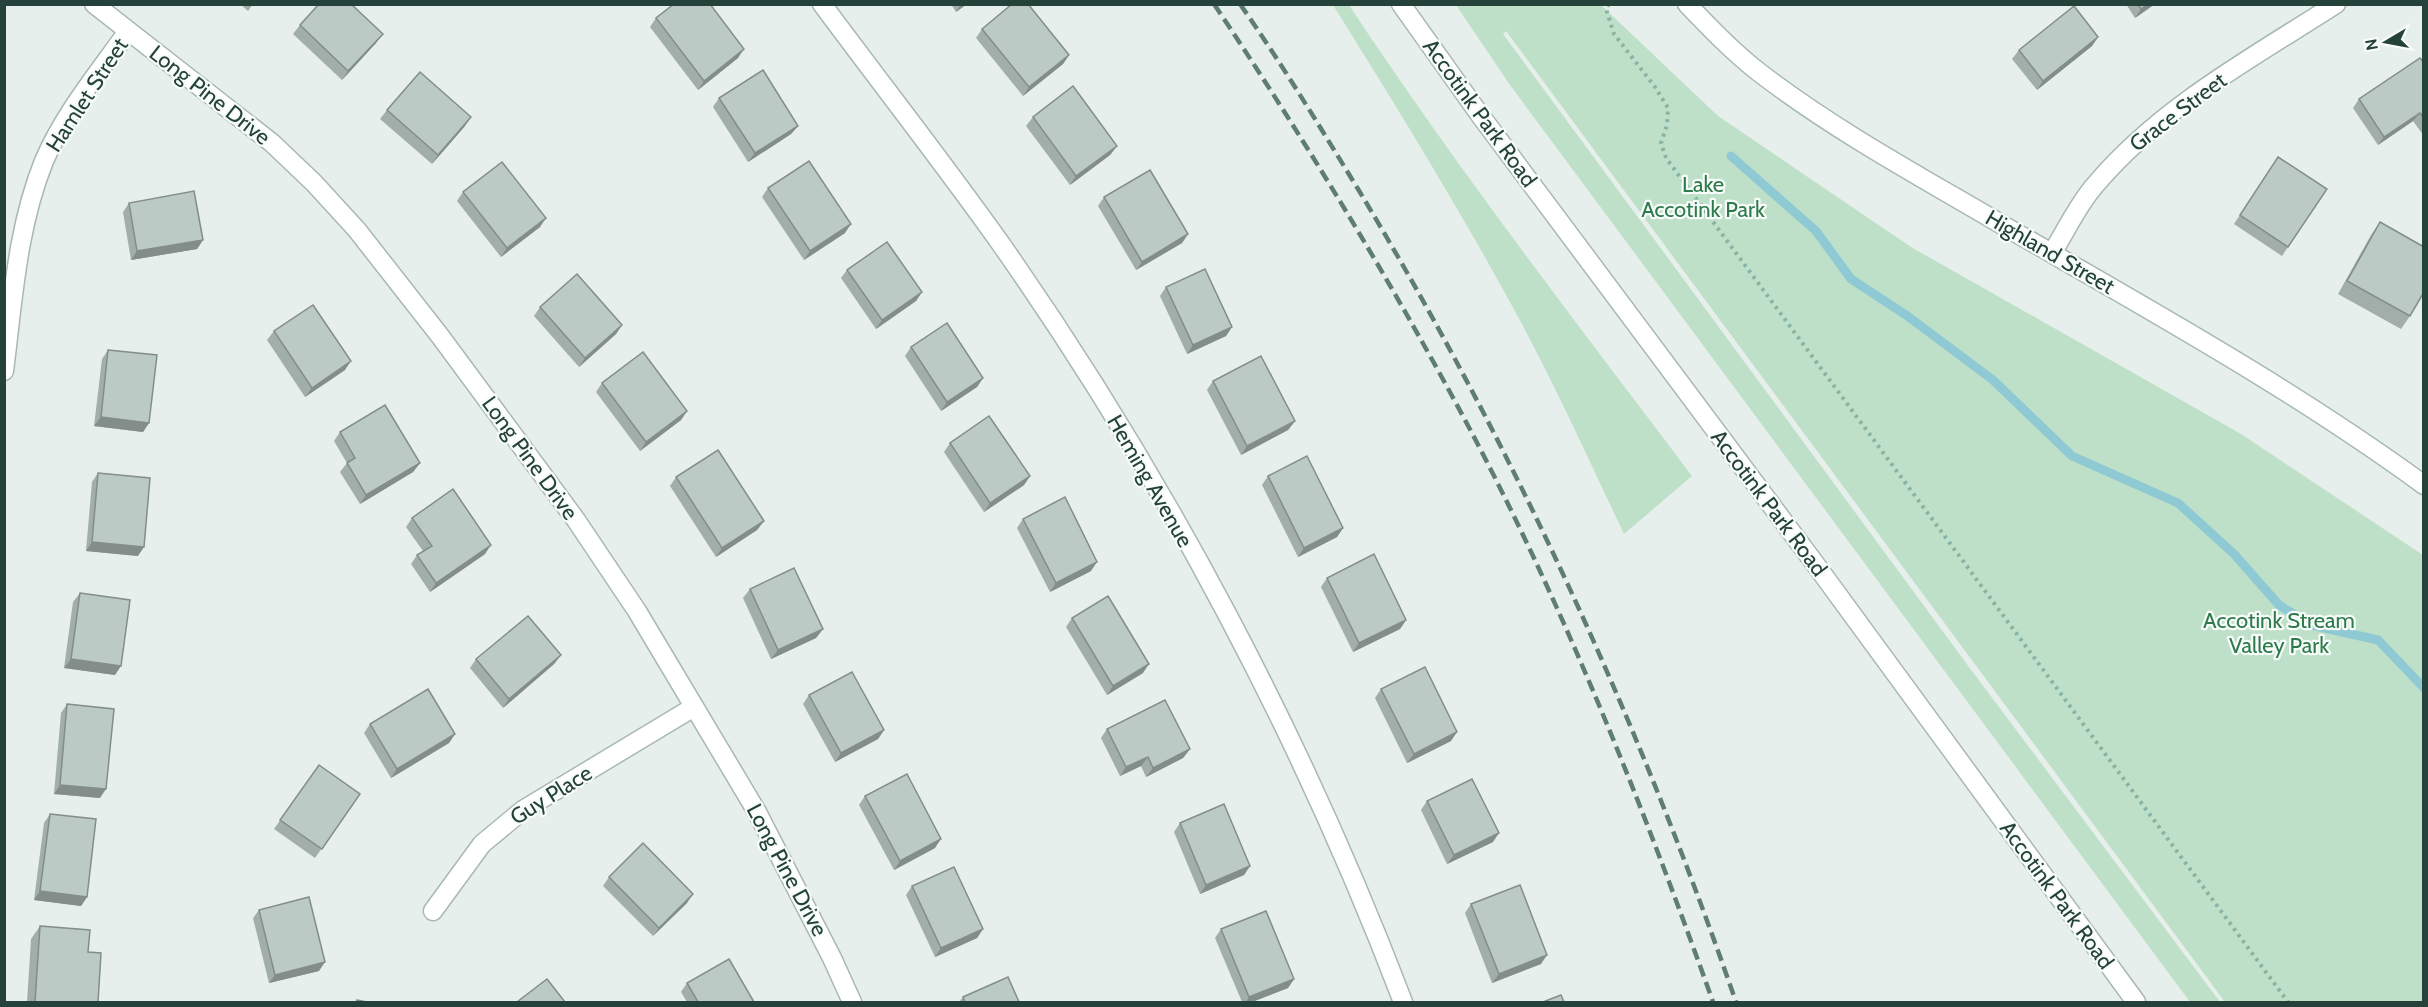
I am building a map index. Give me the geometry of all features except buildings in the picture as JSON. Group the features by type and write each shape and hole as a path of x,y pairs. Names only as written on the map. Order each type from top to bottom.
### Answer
{"street":[{"name":"Long Pine Drive","path":"94,4 272,144 314,183 357,230 440,336 576,520 637,611 757,812 852,1002"},
{"name":"Heming Avenue","path":"822,4 1003,247 1089,378 1169,511 1214,591 1278,715 1335,839 1403,1002"},
{"name":"Accotink Park Road","path":"1401,4 1487,125 1813,561 2136,1002"},
{"name":"Highland Street","path":"1687,4 1758,71 1875,150 2234,358 2362,440 2424,485"},
{"name":"Grace Street","path":"2052,253 2094,185 2141,136 2194,96 2336,4"},
{"name":"Hamlet Street","path":"4,371 18,250 29,202 45,159 69,114 129,31"},
{"name":"Guy Place","path":"433,911 491,835 523,810 694,707"}],"path":[{"path":"1609,4 1606,9 1614,34 1655,87 1668,108 1661,143 1666,158 2288,1002"}],"green space":[{"path":"1333,5 1349,5 1431,125 1560,302 1692,476 1624,534 1516,313 1450,196"},
{"path":"1456,5 1601,5 1718,116 1911,247 2241,434 2423,555 2423,1002 2225,1002 1506,31 1503,34 1969,667 2220,1002 2190,1002 1510,85"}],"waterway":[{"path":"1731,156 1816,231 1851,279 1906,315 1993,380 2072,456 2178,503 2234,554 2279,605 2311,625 2378,640 2424,688"}],"railway":[{"path":"1214,4 1277,100 1366,245 1490,467 1594,693 1656,847 1713,1002"},
{"path":"1240,4 1315,119 1415,286 1520,485 1614,688 1698,896 1736,1002"}],"park label":[{"name":"Lake Accotink Park","path":"1703,196"},
{"name":"Accotink Stream Valley Park","path":"2279,632"}]}
